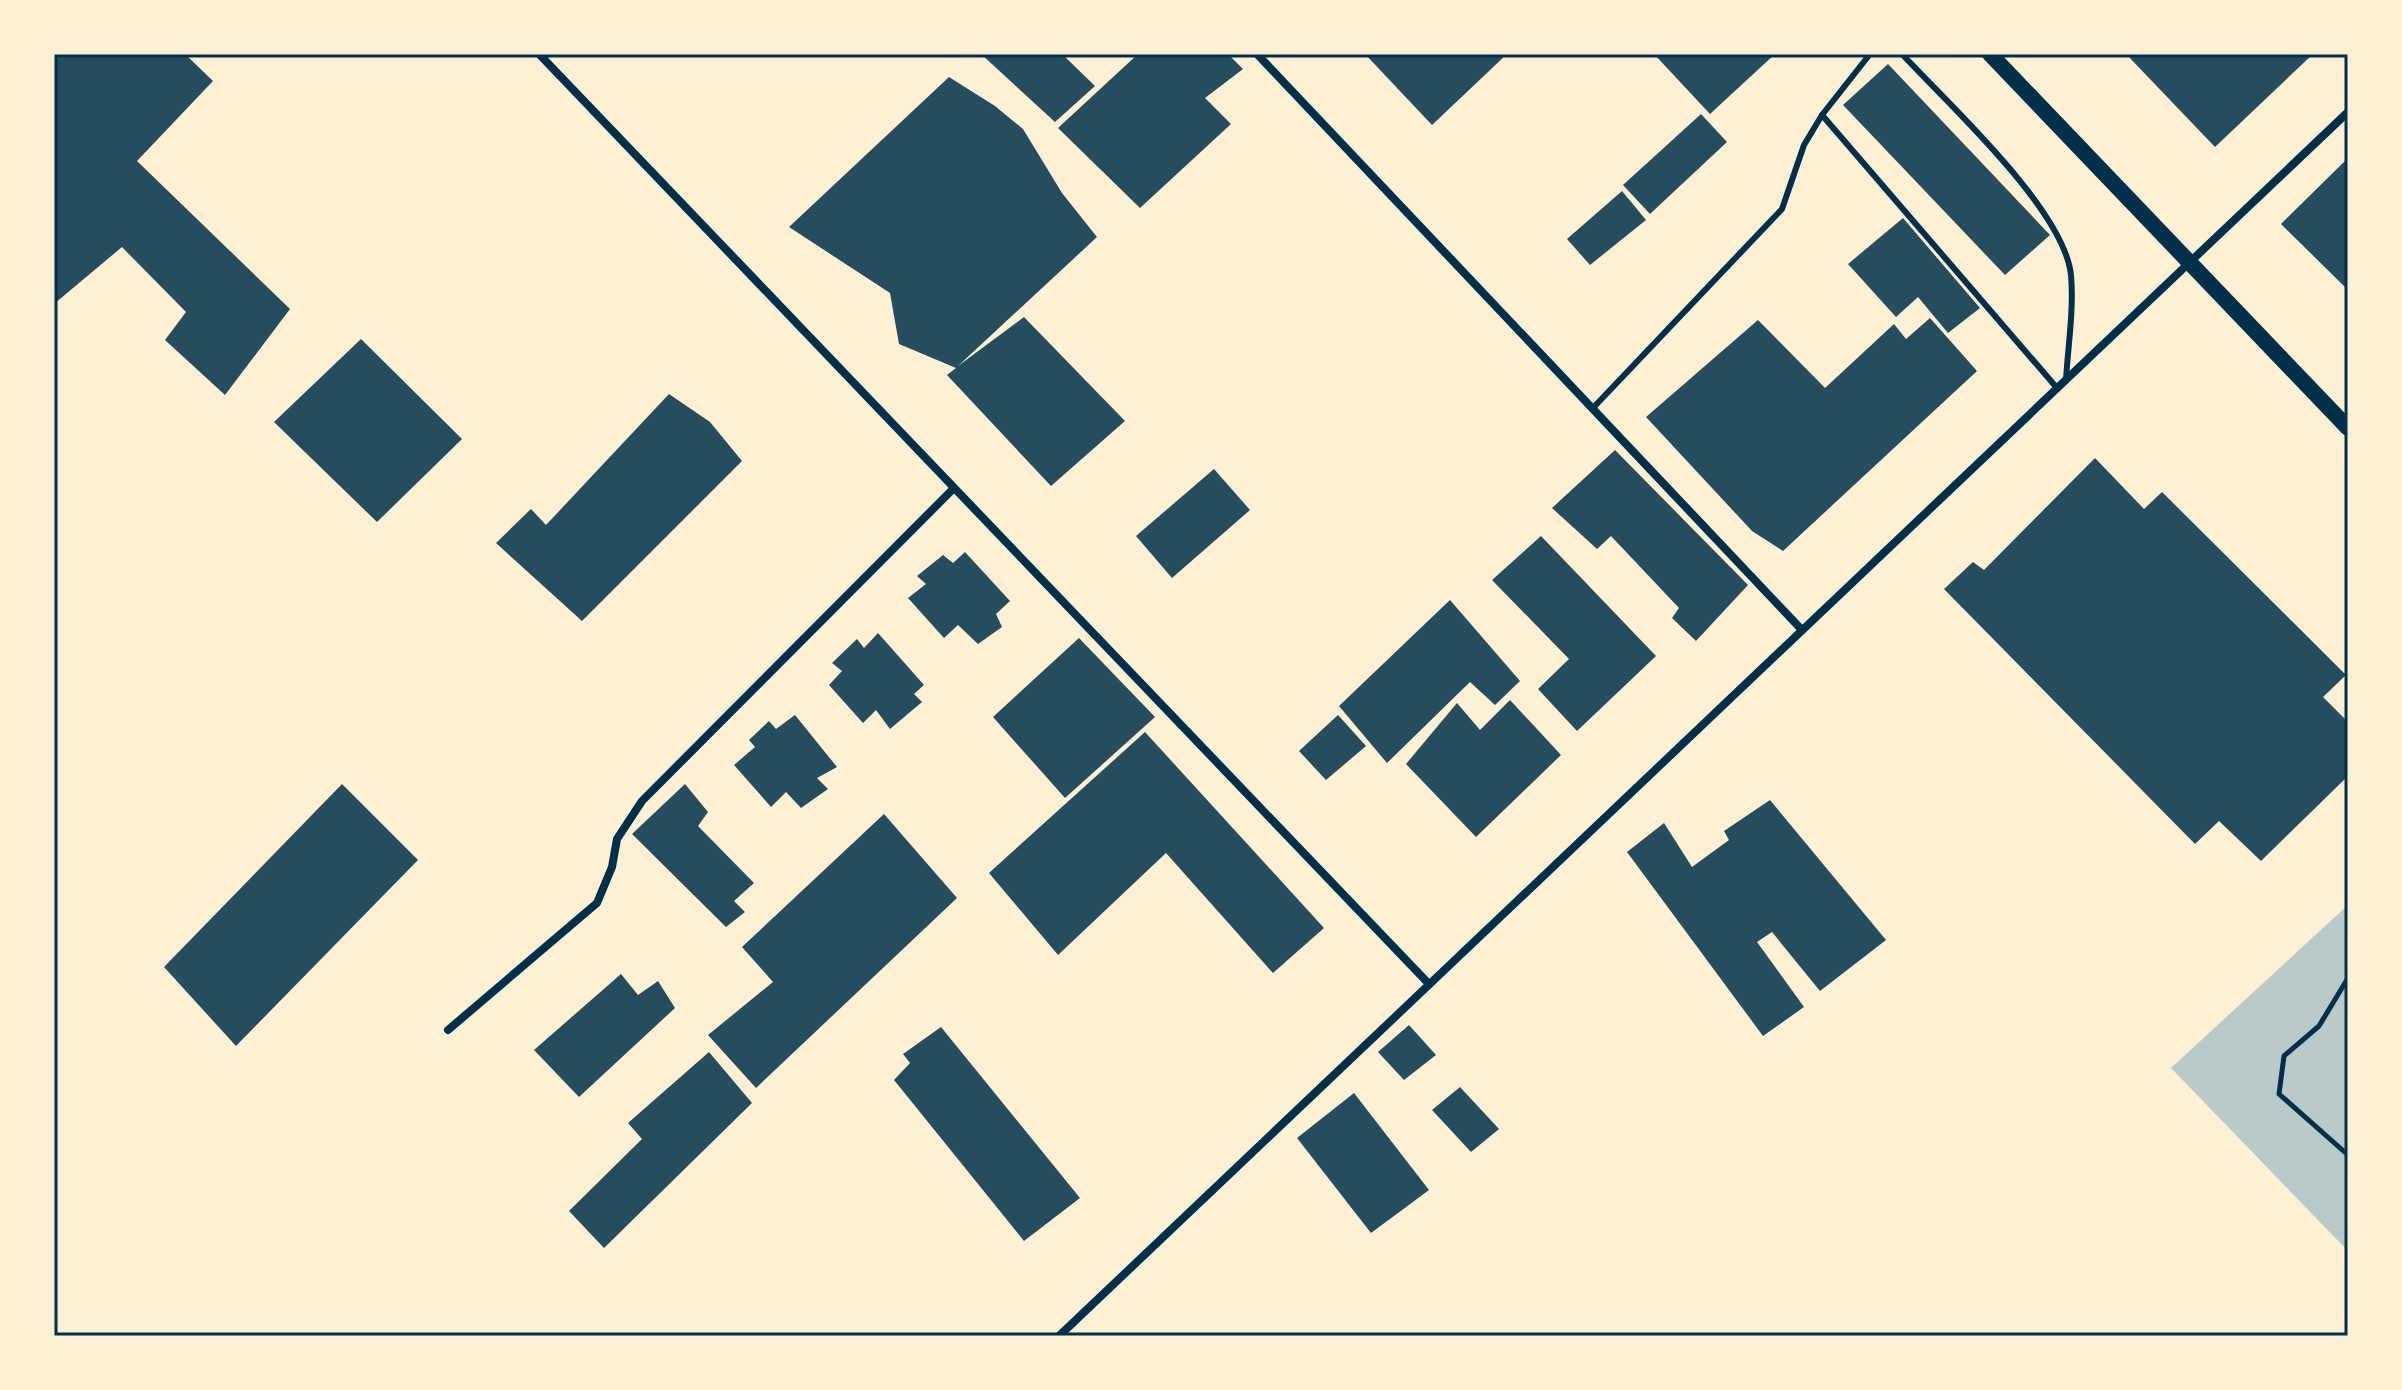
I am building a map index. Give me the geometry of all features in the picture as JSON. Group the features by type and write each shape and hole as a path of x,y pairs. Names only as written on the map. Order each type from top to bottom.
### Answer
{"main road":[{"path":"1990,54 2348,428"}],"street":[{"path":"539,54 1429,984"},
{"path":"1257,54 1802,630"},
{"path":"1059,1336 2348,112"},
{"path":"448,1030 597,903 612,867 617,839 642,801 954,488"}],"lane":[{"path":"1592,409 1782,209 1804,145 1822,115 1870,54"},
{"path":"1902,54 2030,194 2060,237 2071,275 2066,380"},
{"path":"1822,115 2057,388"}],"path":[{"path":"2348,978 2319,1026 2284,1056 2279,1094 2348,1155"}],"shaded area":[{"path":"2348,905 2348,1251 2171,1068"}],"building":[{"path":"54,54 185,54 213,81 137,161 290,309 225,395 165,340 186,312 122,247 54,304"},
{"path":"981,54 1062,54 1095,86 1055,122"},
{"path":"1138,54 1228,54 1243,69 1205,98 1231,124 1140,208 1058,128"},
{"path":"1365,54 1507,54 1432,125"},
{"path":"1654,54 1775,54 1710,114"},
{"path":"2126,54 2313,54 2215,147"},
{"path":"1888,64 2050,235 2005,275 1843,105"},
{"path":"949,77 995,106 1023,129 1062,193 1097,237 958,366 1024,317 1125,421 1051,486 947,375 956,368 899,344 890,293 789,227"},
{"path":"1701,114 1727,142 1650,214 1623,185"},
{"path":"2348,158 2348,290 2281,224"},
{"path":"1622,191 1646,220 1590,265 1567,239"},
{"path":"1903,218 1980,308 1948,333 1918,297 1896,317 1848,264"},
{"path":"1930,318 1977,371 1783,551 1752,531 1646,417 1758,320 1825,388 1894,324 1906,339"},
{"path":"361,339 462,439 377,522 274,422"},
{"path":"669,394 710,422 742,461 582,621 496,543 531,509 546,525"},
{"path":"1615,450 1748,585 1696,641 1672,618 1679,608 1611,536 1597,549 1552,508"},
{"path":"2095,458 2144,509 2162,492 2346,675 2323,697 2348,722 2348,776 2261,861 2219,821 2195,844 1944,589 1973,562 1984,570"},
{"path":"1214,469 1250,510 1172,578 1136,536"},
{"path":"1541,536 1656,656 1577,731 1538,689 1569,659 1492,580"},
{"path":"965,552 1010,601 996,614 1002,627 978,644 958,625 944,638 908,598 926,584 917,576 943,555 953,563"},
{"path":"1450,600 1520,681 1495,705 1470,682 1387,763 1339,706"},
{"path":"878,633 924,685 914,694 922,702 890,729 876,710 863,723 829,685 842,671 832,663 857,639 864,648"},
{"path":"1079,638 1155,717 1065,798 993,717"},
{"path":"1510,700 1561,755 1476,837 1406,764 1457,703 1480,730"},
{"path":"795,715 837,767 817,778 828,789 801,808 786,792 771,807 734,765 755,747 749,740 769,721 776,729"},
{"path":"1338,715 1366,746 1326,780 1299,751"},
{"path":"1145,732 1324,928 1273,973 1166,853 1058,955 989,873"},
{"path":"342,784 418,860 236,1046 164,967"},
{"path":"685,784 708,812 698,826 754,883 734,901 745,912 726,927 632,834"},
{"path":"1770,800 1886,940 1820,991 1772,932 1757,942 1804,1007 1763,1036 1627,852 1664,823 1692,867 1729,840 1724,831"},
{"path":"884,814 957,898 756,1088 708,1035 773,982 742,947"},
{"path":"621,974 638,995 658,981 675,1008 579,1097 534,1050"},
{"path":"1409,1025 1436,1055 1404,1080 1378,1052"},
{"path":"941,1027 1080,1198 1024,1241 894,1080 910,1063 903,1054"},
{"path":"709,1052 752,1103 604,1248 569,1211 642,1139 628,1123"},
{"path":"1460,1087 1499,1129 1471,1152 1432,1110"},
{"path":"1354,1093 1429,1190 1371,1233 1297,1138"}]}
